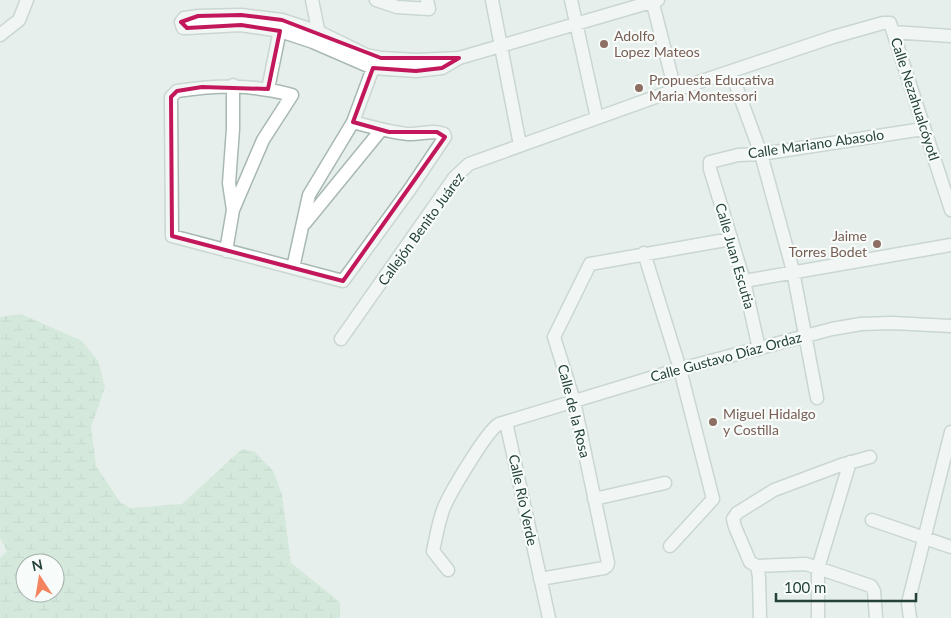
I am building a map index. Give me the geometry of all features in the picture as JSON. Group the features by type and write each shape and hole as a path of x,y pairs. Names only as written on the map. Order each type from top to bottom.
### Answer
{"street":[{"path":"0,35 19,20 27,0"},
{"path":"312,0 321,46"},
{"path":"376,0 397,7 428,5"},
{"path":"492,0 520,145"},
{"path":"571,0 597,118"},
{"path":"459,58 442,68 416,71 373,68 321,46 281,26 241,25 183,28 181,22 184,18 198,16 232,15 319,32 358,51 381,58 417,60 459,58 654,1 675,90"},
{"name":"Callejón Benito Juárez","path":"341,339 454,178 469,164 675,90 833,37 883,23"},
{"name":"Calle Nezahualcóyotl","path":"883,23 890,24 893,32 951,210"},
{"path":"268,89 281,26"},
{"path":"893,32 951,36"},
{"path":"293,268 309,195 353,122 373,68"},
{"path":"731,72 761,154 793,271 817,398"},
{"path":"233,85 233,129 228,183 233,210"},
{"path":"226,251 233,210 263,140 292,95 268,89 233,85 177,91 171,97 172,236 226,251 343,281 445,137 444,134 437,132 411,134 381,130 353,122"},
{"name":"Calle Mariano Abasolo","path":"710,162 738,155 761,154 924,129"},
{"path":"303,226 381,130"},
{"name":"Calle Juan Escutia","path":"710,162 710,169 744,281 759,349"},
{"path":"670,546 713,499 680,369 644,253 731,239"},
{"path":"744,281 951,245"},
{"name":"Calle de la Rosa","path":"540,579 604,568 608,563 574,401 554,337 590,264 644,253"},
{"name":"Calle Gustavo Díaz Ordaz","path":"448,570 432,551 443,508 485,438 494,427 680,369 806,335 861,324 905,323 951,326"},
{"name":"Calle Río Verde","path":"506,422 549,618"},
{"path":"911,618 908,603 951,432"},
{"path":"870,457 850,462 774,490 737,513 733,519 750,562 757,566 806,564 871,586 874,591 876,618"},
{"path":"818,618 818,568 850,462"},
{"path":"594,499 664,483"},
{"path":"872,520 951,547"},
{"path":"757,566 760,618"}],"highlighted area":[{"path":"241,15 282,20 381,58 459,58 442,68 416,71 373,68 353,122 389,132 437,132 445,137 343,281 172,236 171,97 177,91 202,87 268,89 280,31 241,25 187,28 181,22 198,16"}],"green space":[{"path":"21,314 82,341 98,361 105,387 91,427 96,466 120,502 130,508 182,504 242,449 255,452 273,471 282,495 291,563 340,602 340,618 0,618 0,558 7,551 0,538 0,317"}],"place":[{"name":"Adolfo Lopez Mateos","path":"604,44"},
{"name":"Propuesta Educativa Maria Montessori","path":"639,88"},
{"name":"Jaime Torres Bodet","path":"877,244"},
{"name":"Miguel Hidalgo y Costilla","path":"713,422"}]}
